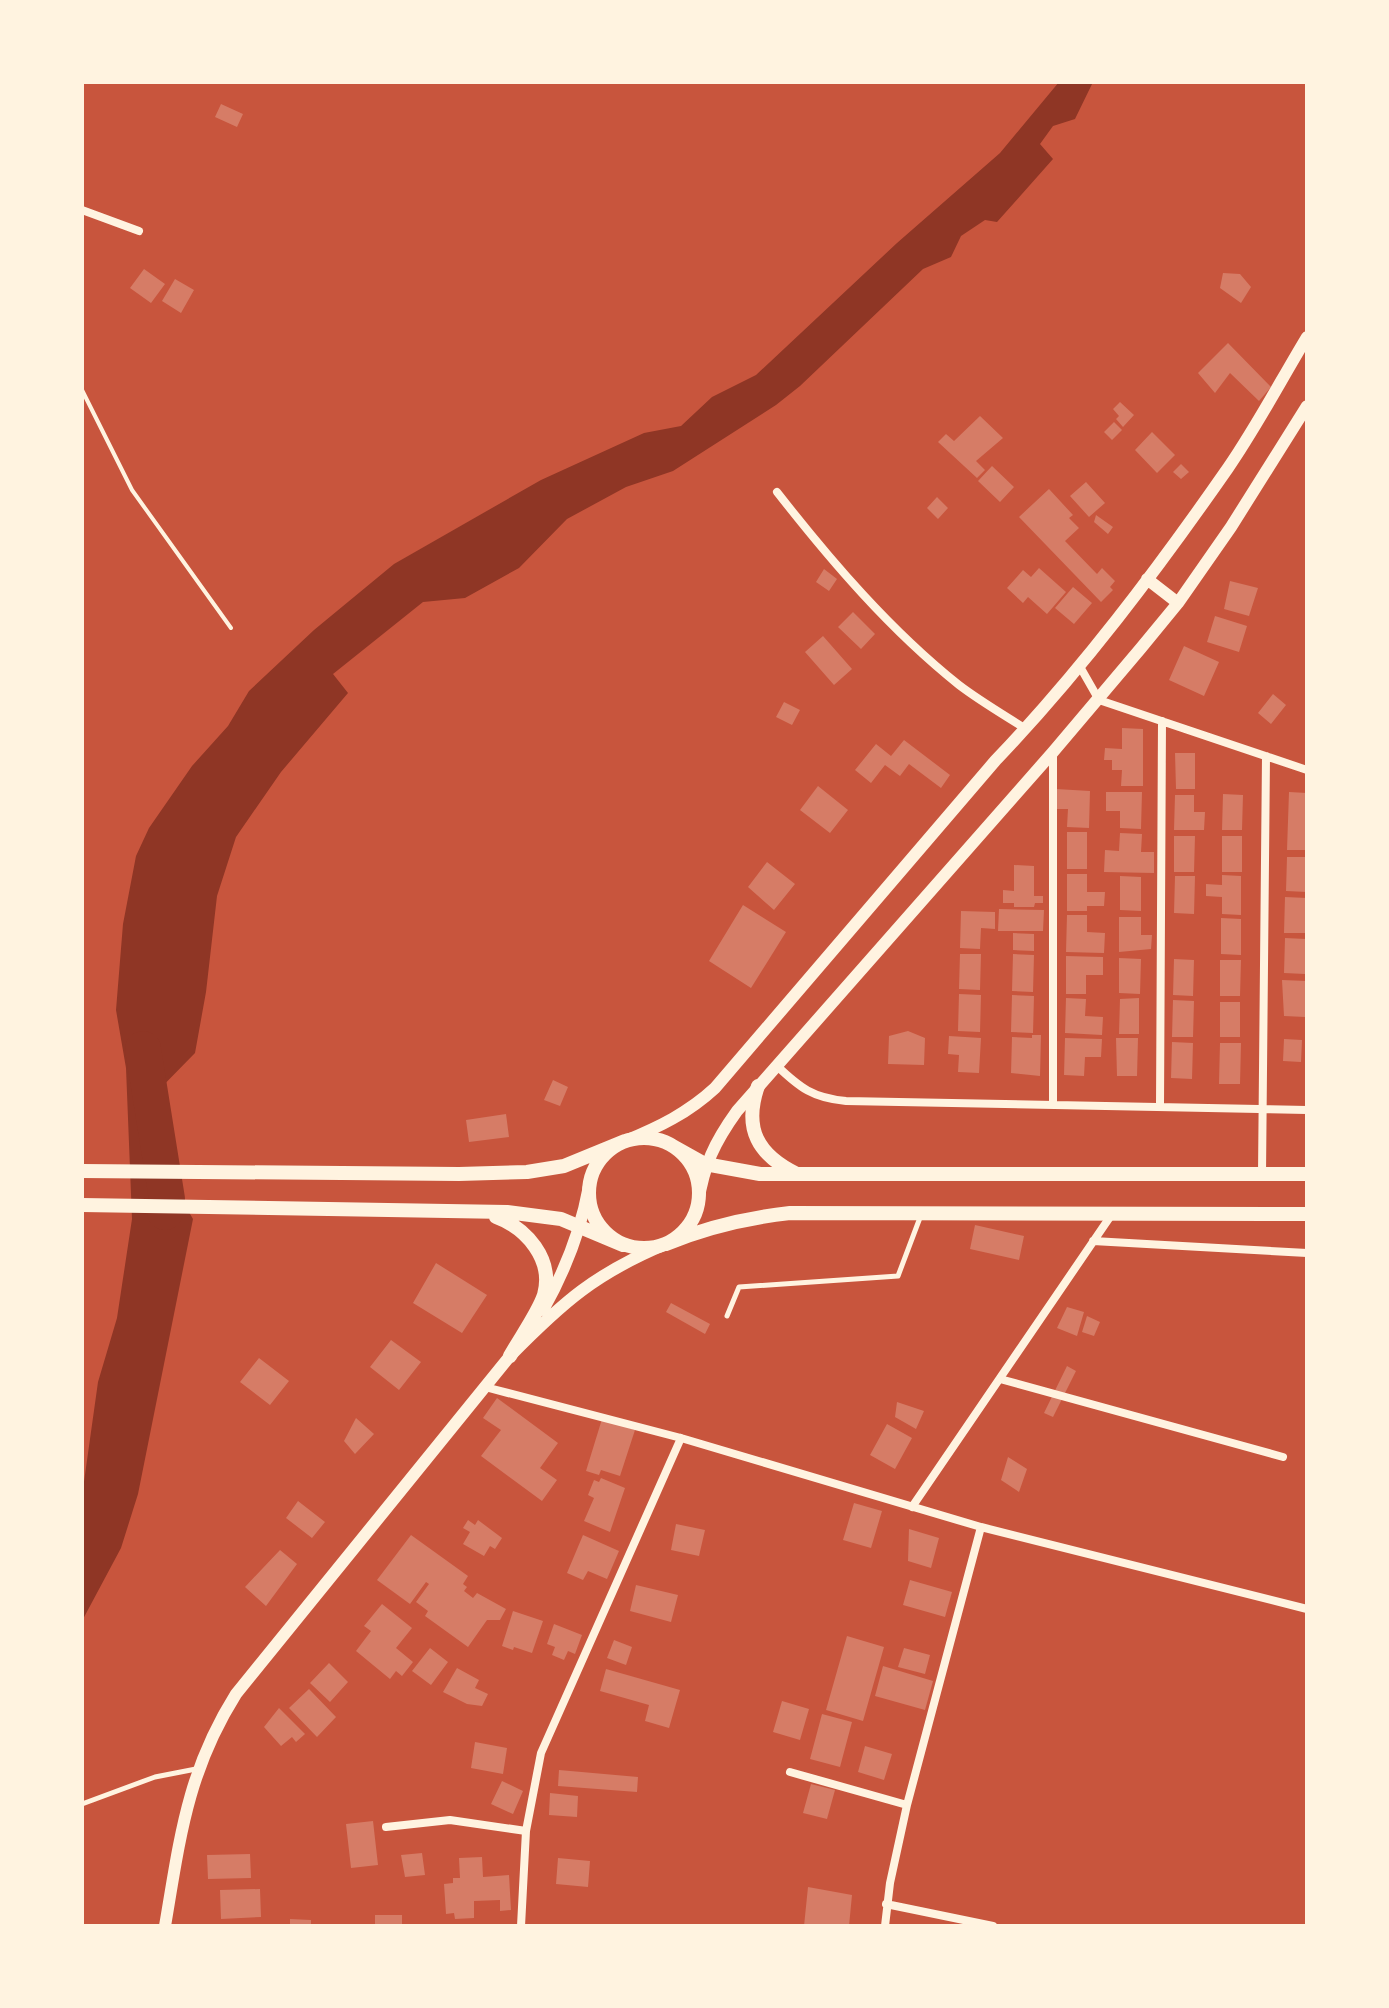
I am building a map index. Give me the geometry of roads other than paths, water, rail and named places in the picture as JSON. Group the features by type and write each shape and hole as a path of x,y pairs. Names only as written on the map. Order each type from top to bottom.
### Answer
{"main road":[{"path":"82,1171 527,1172 564,1166 663,1126 699,1102 715,1088 1079,665 1147,579 1229,466 1307,337"},
{"path":"82,1205 533,1214 561,1219 623,1245 652,1248 666,1244 681,1234 692,1220 705,1164 724,1129 776,1065 1099,700 1178,603 1231,527 1307,406"},
{"path":"1147,579 1178,603"},
{"path":"758,1086 752,1112 757,1140 775,1162 801,1176"},
{"path":"165,1926 184,1820 197,1769 220,1719 263,1658 510,1356 562,1275 580,1226 592,1172 611,1148 640,1138 656,1139 705,1164 743,1172 801,1176 1307,1174"},
{"path":"671,1145 682,1153 697,1176 698,1203"},
{"path":"589,1186 591,1210 596,1221 612,1239 623,1245"},
{"path":"472,1211 511,1222 536,1245 542,1261 544,1294 510,1356"},
{"path":"510,1356 592,1281 625,1261 714,1226 755,1217 790,1213 1307,1214"}],"street":[{"path":"82,210 139,231"},
{"path":"777,492 826,554 895,627 959,685 1026,729"},
{"path":"1079,665 1099,700 1307,770"},
{"path":"1160,1106 1162,721"},
{"path":"1053,752 1053,1103"},
{"path":"1262,1174 1266,756"},
{"path":"776,1065 806,1091 827,1099 1307,1110"},
{"path":"912,1507 1112,1214"},
{"path":"1093,1241 1307,1253"},
{"path":"1000,1379 1283,1457"},
{"path":"485,1387 681,1438 981,1527 1307,1609"},
{"path":"521,1926 526,1831 541,1753 681,1438"},
{"path":"885,1926 886,1904 907,1805 981,1527"},
{"path":"790,1772 907,1805"},
{"path":"386,1827 450,1820 526,1831"},
{"path":"886,1904 993,1926"}],"lane":[{"path":"727,1316 739,1287 898,1276 922,1214"},
{"path":"82,1804 155,1777 197,1769"}],"waterway":[{"path":"143,1049 167,1199 165,1212"}]}
